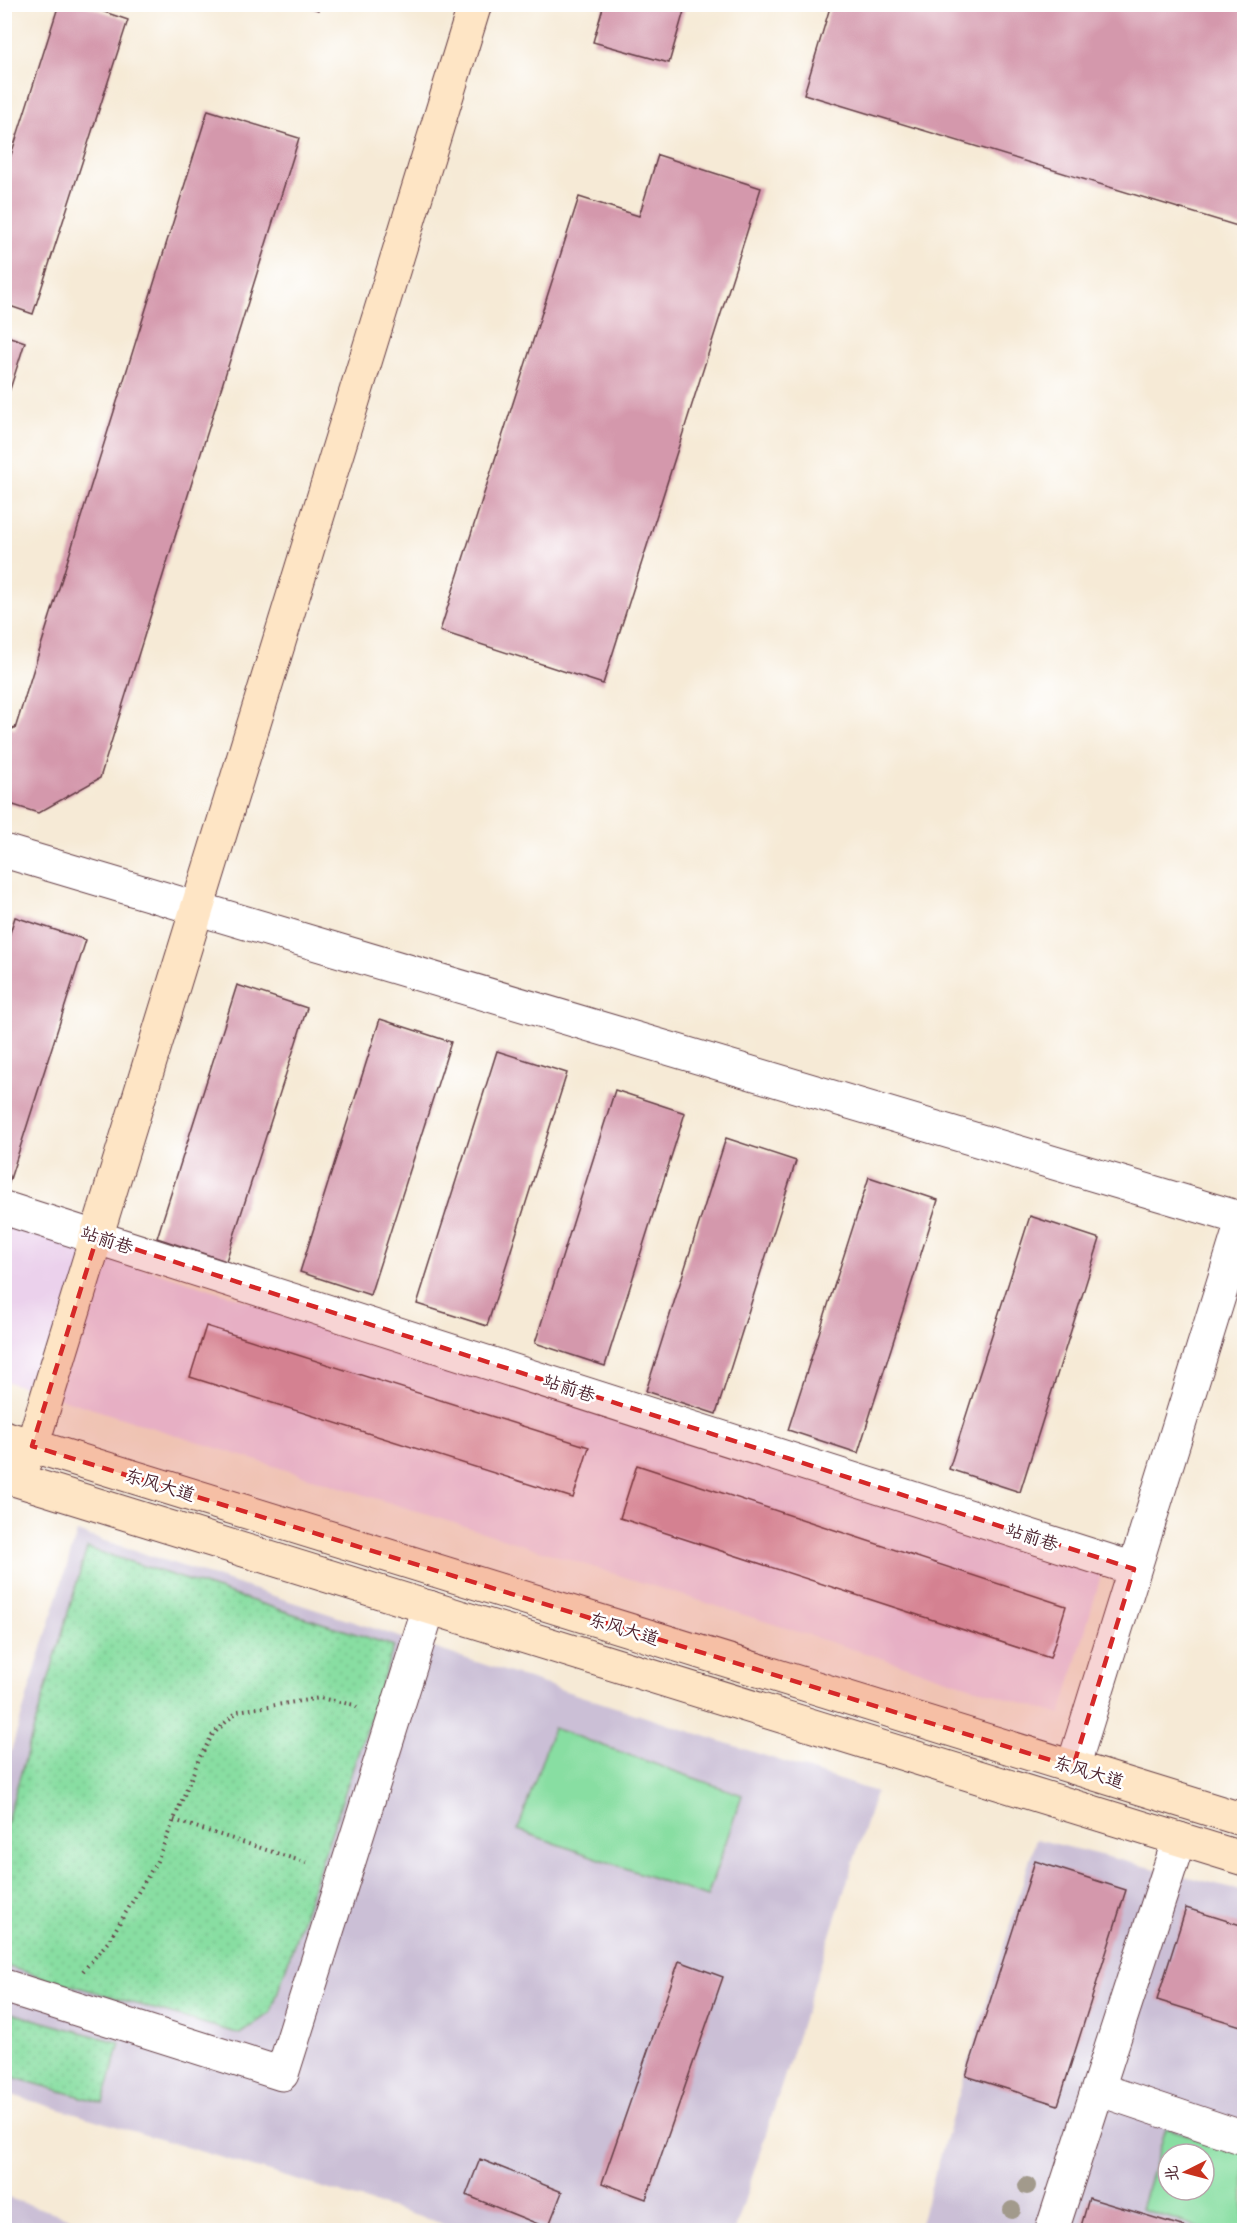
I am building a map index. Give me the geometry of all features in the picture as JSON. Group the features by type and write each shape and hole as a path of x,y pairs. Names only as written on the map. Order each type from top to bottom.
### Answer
{"main road":[{"path":"475,4 97,1237 18,1442 10,1477 1245,1859"},
{"name":"东风大道","path":"18,1442 1245,1820"}],"street":[{"path":"4,851 1243,1219 1073,1767"},
{"name":"站前巷","path":"4,1208 1134,1569"},
{"path":"4,1986 282,2074 429,1607"},
{"path":"1052,2230 1179,1839"},
{"path":"1098,2089 1245,2138"}],"path":[{"path":"59,2003 108,1942 157,1861 199,1759 213,1734 238,1711 289,1701 320,1698 354,1705 391,1727"},
{"path":"174,1820 345,1875"}],"highlighted area":[{"path":"97,1237 1134,1569 1073,1767 32,1446"}],"shaded area":[{"path":"5,1224 1102,1572 1061,1715 5,1381"},
{"path":"77,1532 876,1792 735,2230 464,2230 5,2093 4,1774"},
{"path":"1036,1839 1244,1891 1244,2230 918,2230"},
{"path":"5,2197 109,2230 5,2230"}],"green space":[{"path":"87,1548 394,1646 271,2012 240,2034 5,1966 5,1827"},
{"path":"553,1728 742,1795 707,1897 518,1830"},
{"path":"4,2011 120,2043 103,2103 5,2075"},
{"path":"1166,2128 1212,2142 1162,2142"},
{"path":"1216,2143 1244,2152 1244,2230 1208,2230 1141,2209 1156,2160 1156,2202 1216,2202"}],"building":[{"path":"59,4 81,4 128,20 33,314 4,304 4,177"},
{"path":"302,4 320,4 318,10"},
{"path":"604,4 686,4 669,63 593,42"},
{"path":"831,4 1244,4 1244,228 804,94"},
{"path":"208,110 299,138 100,778 38,813 4,802 4,726 15,729"},
{"path":"658,155 761,188 603,684 440,631 579,197 639,216"},
{"path":"4,335 25,342 5,405 4,405"},
{"path":"15,917 86,940 5,1195 4,952"},
{"path":"237,985 307,1008 226,1261 157,1238"},
{"path":"380,1019 451,1042 370,1295 300,1272"},
{"path":"497,1051 567,1073 487,1326 417,1304"},
{"path":"615,1090 685,1113 605,1366 535,1343"},
{"path":"726,1138 796,1161 716,1414 646,1391"},
{"path":"869,1177 938,1200 858,1453 788,1430"},
{"path":"1030,1216 1100,1239 1020,1492 949,1469"},
{"path":"206,1326 589,1447 573,1498 190,1377"},
{"path":"637,1465 1066,1606 1050,1658 620,1518"},
{"path":"1035,1861 1126,1890 1058,2105 966,2076"},
{"path":"1186,1908 1244,1926 1244,2027 1157,2000"},
{"path":"679,1961 723,1977 646,2199 602,2183"},
{"path":"480,2159 562,2192 548,2228 466,2195"},
{"path":"1089,2198 1195,2230 1080,2230"}]}
